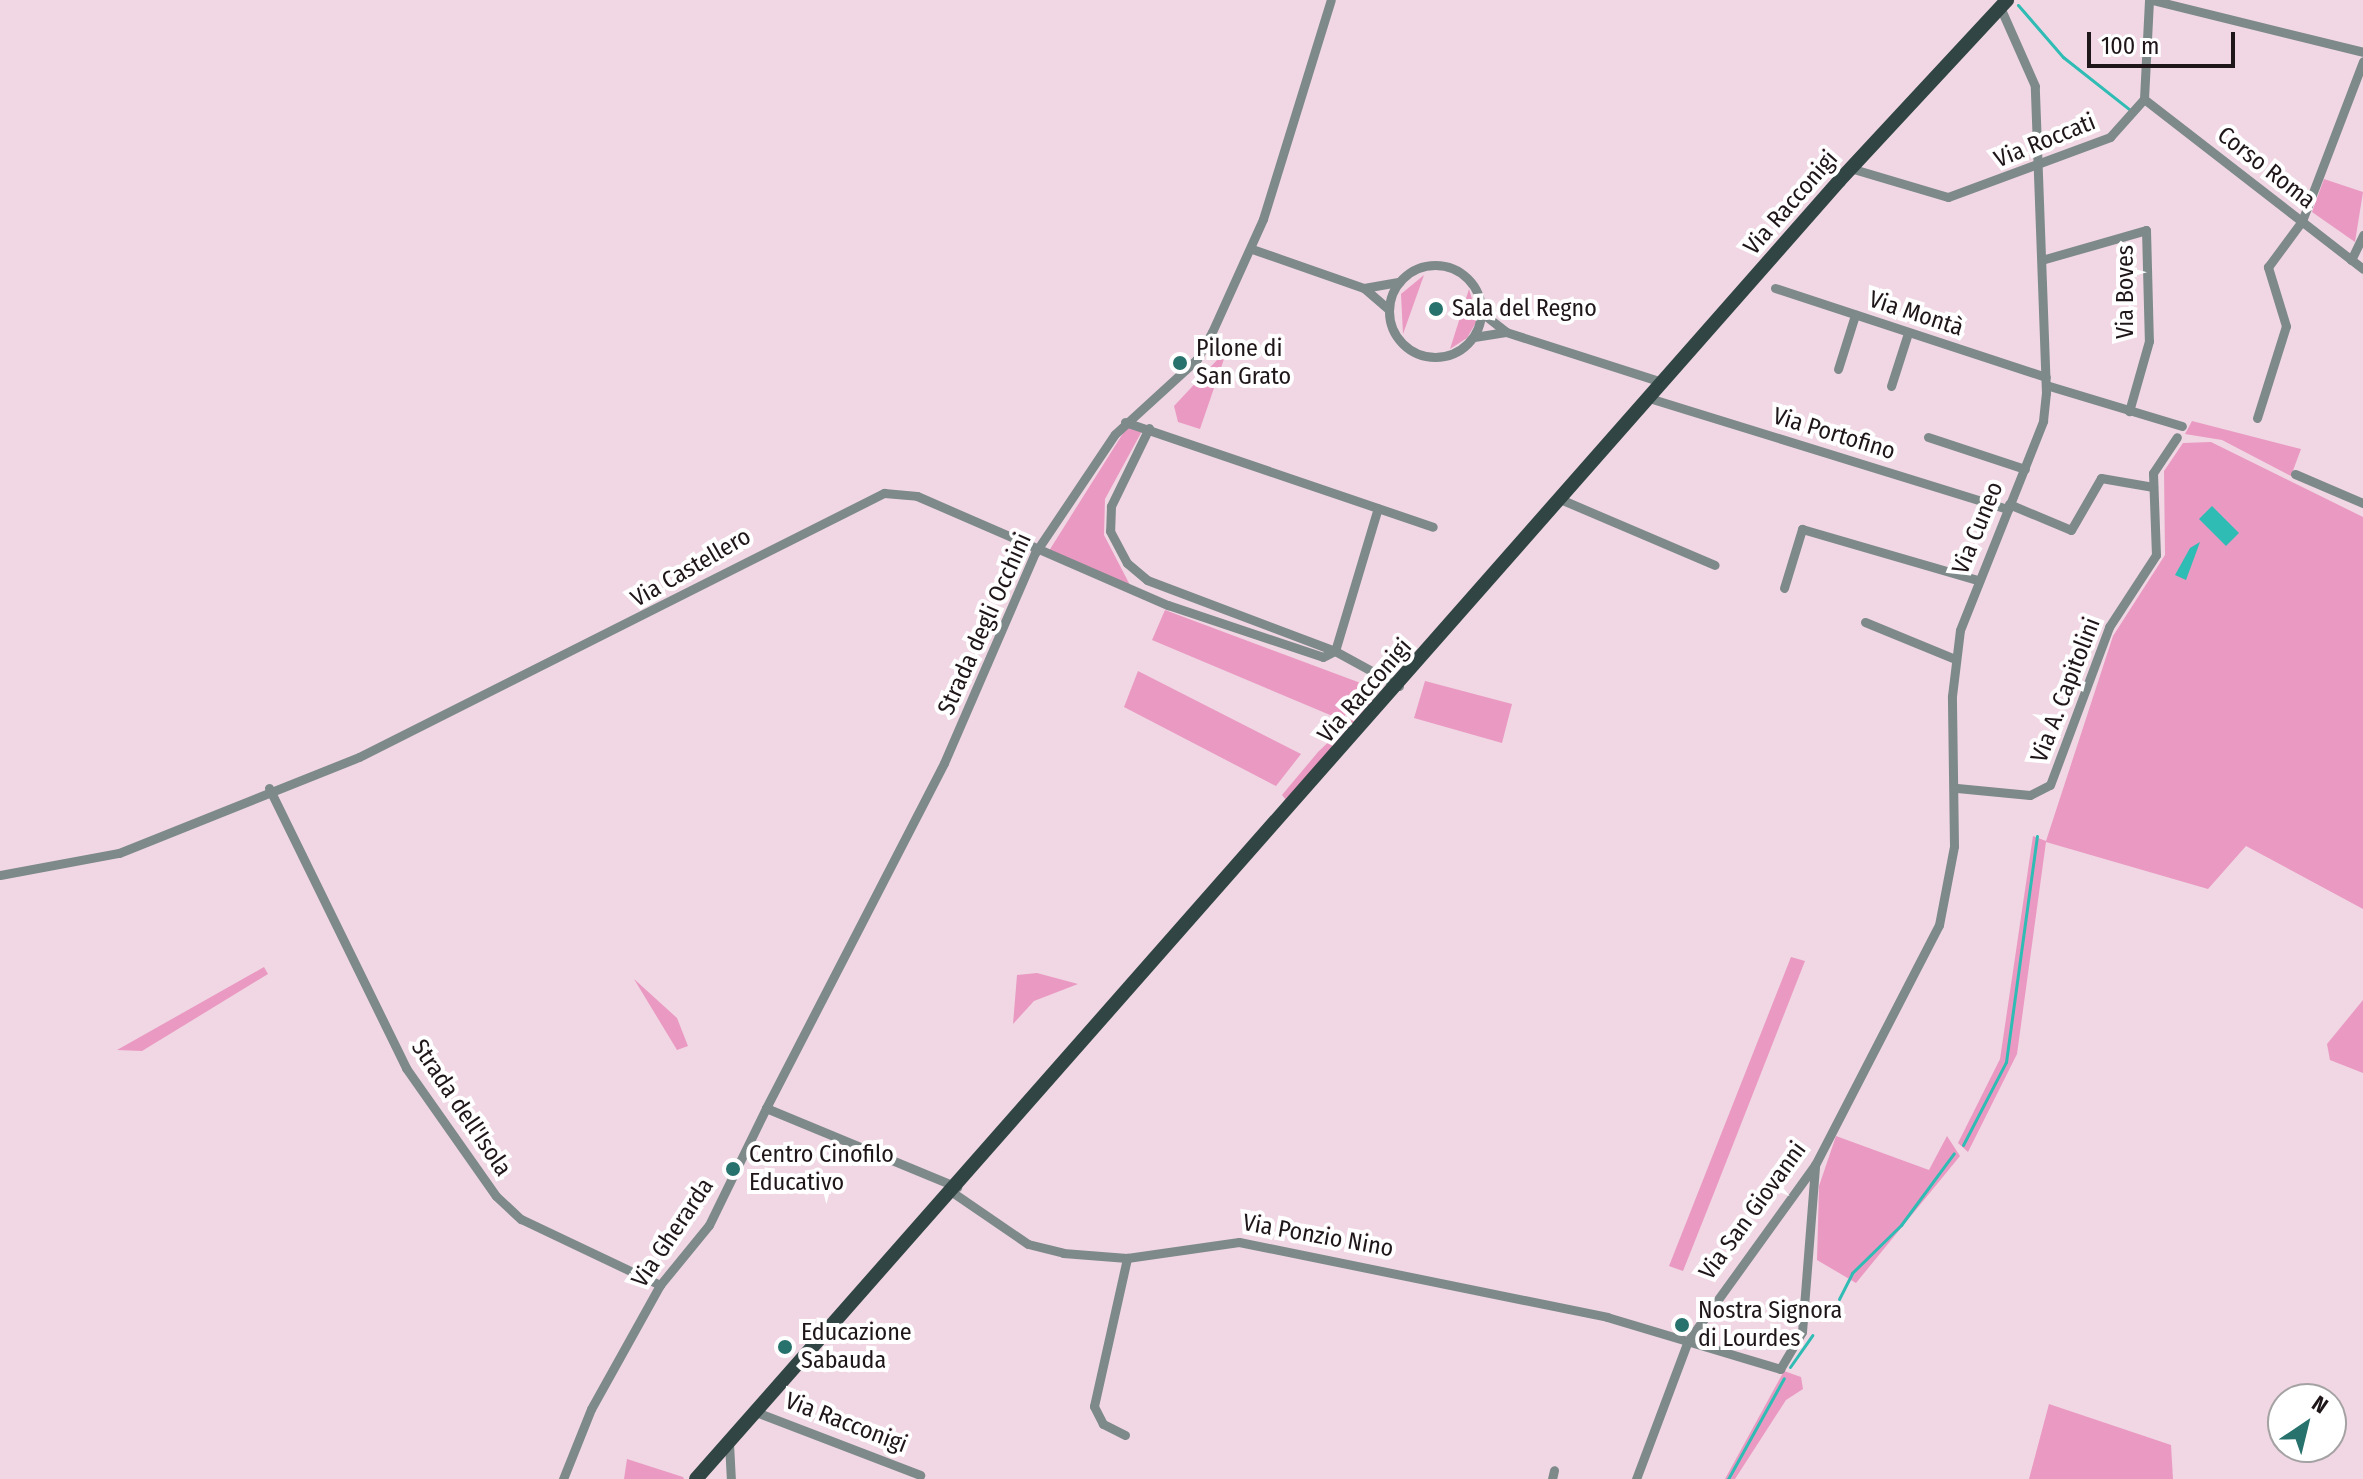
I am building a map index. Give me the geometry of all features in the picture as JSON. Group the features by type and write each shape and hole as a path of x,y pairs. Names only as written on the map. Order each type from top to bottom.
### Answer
{"main road":[{"name":"Via Racconigi","path":"696,1479 1399,686 1850,168 2004,4"}],"street":[{"name":"Strada degli Occhini","path":"766,1108 944,763 1035,553 1125,422 1197,359 1252,249 1331,0"},
{"path":"2144,99 2151,0 2363,52"},
{"name":"Via Cuneo","path":"1873,1057 1939,925 1957,788 1955,659 1978,580 2043,421 2046,381 2045,259 2031,64 2004,4"},
{"path":"2257,418 2286,326 2268,267 2302,221 2363,61"},
{"name":"Via Roccati","path":"1850,168 1948,197 2110,137 2144,99"},
{"name":"Corso Roma","path":"2144,99 2363,269"},
{"name":"Via Boves","path":"2045,259 2146,230 2149,341 2129,411"},
{"path":"2351,260 2363,235"},
{"path":"1252,249 1364,288 1389,310 1397,338 1421,355 1451,355 1474,337 1506,332"},
{"path":"1364,288 1399,282 1420,268 1445,266 1468,278 1482,313 1506,332 1662,382"},
{"path":"1389,310 1399,282"},
{"name":"Via Montà","path":"1775,288 2129,411 2182,426"},
{"path":"1474,337 1482,313"},
{"path":"1838,369 1855,315"},
{"path":"1891,386 1908,333"},
{"name":"Via Portofino","path":"1649,398 2008,506 2071,530 2101,478 2153,487"},
{"path":"1125,422 1433,527"},
{"path":"1149,428 1111,506 1110,531 1127,563 1147,580 1335,651 1378,508"},
{"path":"1928,437 2025,469"},
{"name":"Via A. Capitolini","path":"1957,788 2030,795 2050,785 2109,627 2156,555 2153,487 2157,463 2177,437"},
{"path":"2295,474 2363,503"},
{"name":"Via Castellero","path":"0,875 119,853 269,788 359,757 467,697 600,641 860,501 917,496 1035,553 1311,653 1335,651 1399,686"},
{"path":"1560,499 1715,565"},
{"path":"1784,588 1802,529 1978,580"},
{"path":"1865,622 1955,659"},
{"name":"Strada dell'Isola","path":"269,788 406,1068 496,1196 521,1219 660,1285"},
{"name":"Via San Giovanni","path":"1636,1479 1688,1341 1815,1165 1873,1057"},
{"path":"766,1108 954,1189"},
{"name":"Via Gherarda","path":"563,1479 591,1409 660,1285 709,1225 766,1108"},
{"name":"Via Ponzio Nino","path":"954,1189 1032,1246 1127,1258 1239,1242 1397,1270 1688,1341 1780,1369 1802,1332 1815,1165"},
{"path":"1125,1435 1103,1424 1094,1406 1127,1258"},
{"name":"Via Racconigi","path":"756,1412 920,1475"},
{"path":"729,1443 731,1479"}],"shaded area":[{"path":"2324,179 2363,192 2355,242 2312,212"},
{"path":"1424,275 1403,334 1401,294"},
{"path":"1469,289 1478,319 1467,338 1450,349"},
{"path":"1218,359 1224,359 1200,429 1178,422 1174,406"},
{"path":"2192,421 2301,449 2291,476 2222,440 2185,434"},
{"path":"1127,427 1142,431 1105,499 1104,535 1131,587 1047,554"},
{"path":"2211,442 2363,517 2363,909 2246,846 2208,889 2046,842 2017,1054 1968,1152 1958,1143 2000,1059 2033,836 2046,841 2113,636 2165,555 2164,471 2183,443"},
{"path":"2212,506 2239,533 2226,546 2199,519"},
{"path":"2200,542 2186,580 2175,575 2190,548"},
{"path":"1165,610 1366,685 1342,720 1152,640"},
{"path":"1138,671 1301,754 1276,786 1124,707"},
{"path":"1425,681 1512,704 1502,743 1414,718"},
{"path":"1375,698 1286,800 1282,795 1318,752"},
{"path":"1791,957 1805,961 1714,1193 1683,1271 1669,1266"},
{"path":"264,967 268,974 142,1051 117,1050"},
{"path":"1037,973 1078,984 1034,1001 1013,1024 1017,975"},
{"path":"634,979 677,1018 688,1046 677,1050"},
{"path":"2363,1000 2363,1073 2330,1060 2327,1044"},
{"path":"1836,1136 1929,1170 1947,1136 1960,1156 1856,1283 1817,1260 1819,1186"},
{"path":"1784,1371 1801,1377 1803,1389 1786,1400 1735,1479 1725,1479"},
{"path":"2049,1404 2171,1445 2173,1479 2029,1479"},
{"path":"627,1459 683,1477 684,1479 624,1479"}],"waterway":[{"path":"2018,5 2063,57 2130,110"},
{"path":"1963,1145 2006,1062 2037,836"},
{"path":"1839,1299 1852,1273 1901,1225 1954,1153"},
{"path":"1790,1367 1812,1335"},
{"path":"1728,1479 1784,1378"}],"place":[{"name":"Sala del Regno","path":"1436,309"},
{"name":"Pilone di San Grato","path":"1180,363"},
{"name":"Centro Cinofilo Educativo","path":"733,1169"},
{"name":"Nostra Signora di Lourdes","path":"1682,1325"},
{"name":"Educazione Sabauda","path":"785,1347"}]}
